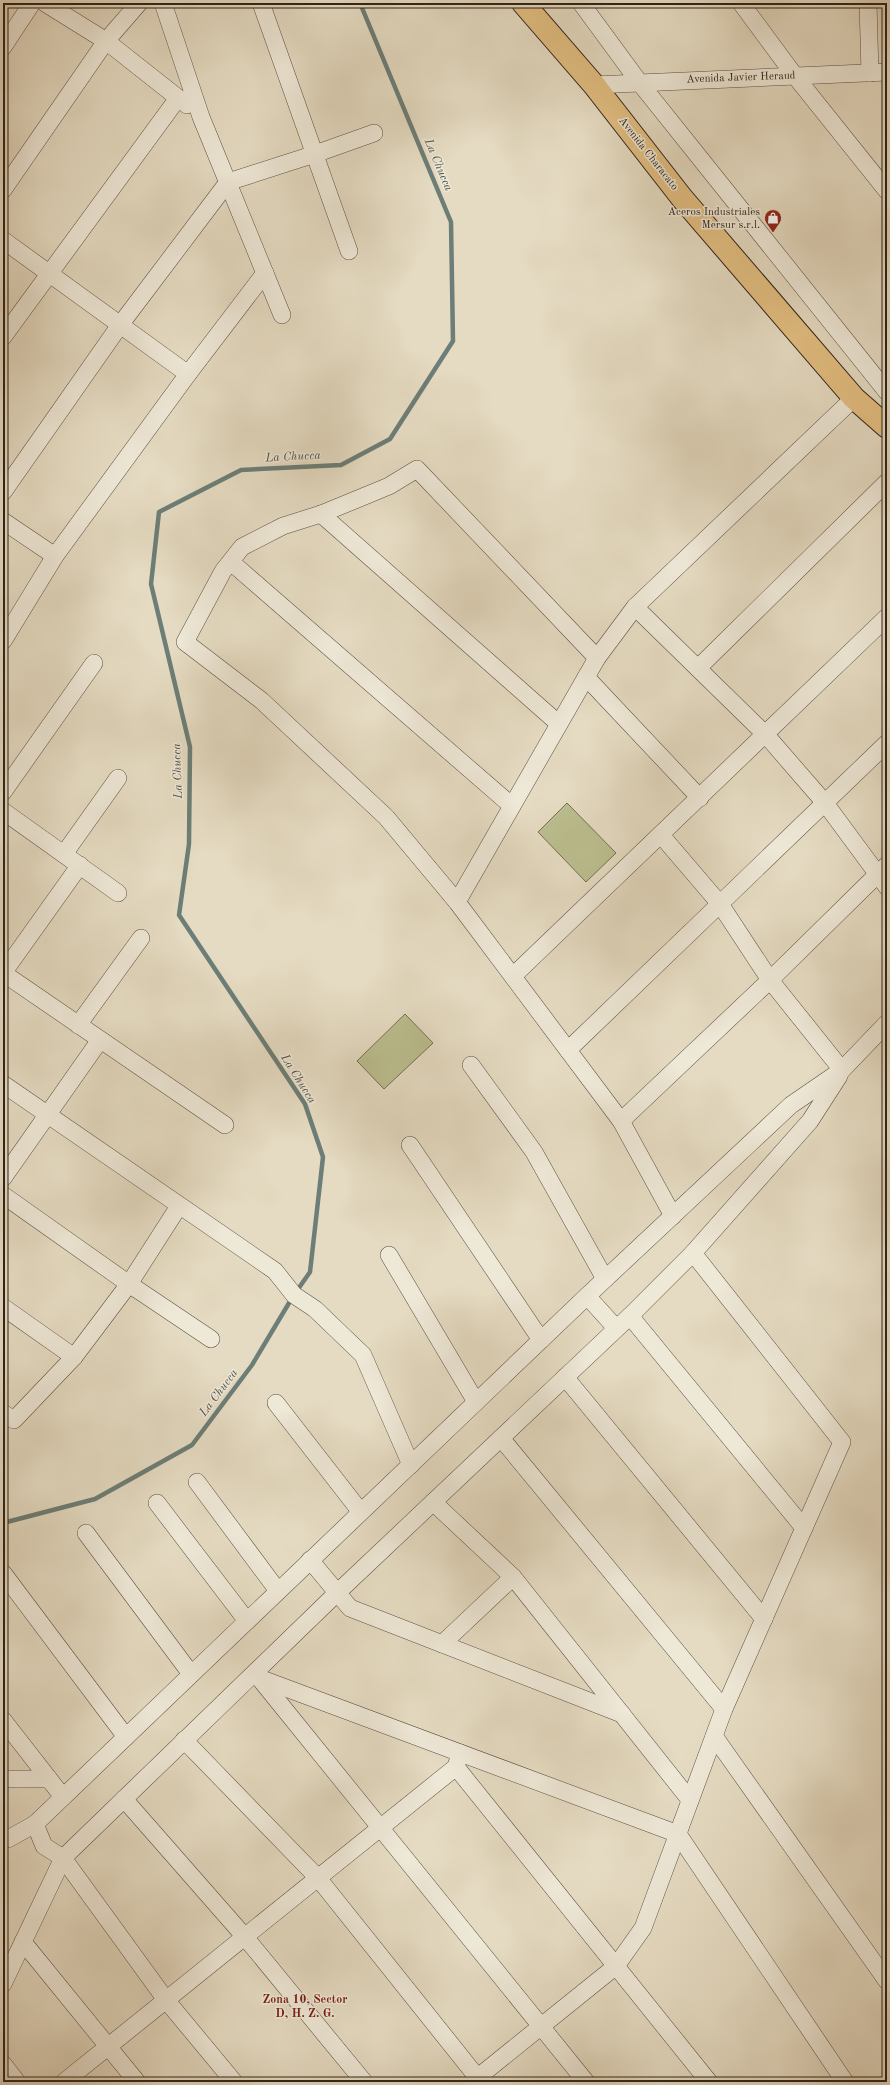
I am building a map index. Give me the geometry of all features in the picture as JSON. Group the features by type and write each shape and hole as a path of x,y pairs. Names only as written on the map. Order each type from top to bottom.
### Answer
{"main road":[{"name":"Avenida Characato","path":"523,3 594,85 682,198 854,398 887,427"}],"street":[{"path":"3,47 32,3"},
{"path":"45,3 106,41 201,117"},
{"path":"3,190 106,41 139,3"},
{"path":"163,3 201,117 282,315"},
{"path":"261,3 349,251"},
{"path":"581,3 639,82 887,392"},
{"path":"741,3 796,76 887,191"},
{"path":"868,3 870,73"},
{"name":"Avenida Javier Heraud","path":"594,85 887,72"},
{"path":"3,337 178,98"},
{"path":"3,492 120,325 228,182 374,133"},
{"path":"3,240 188,374"},
{"path":"3,641 55,556 188,374 265,273"},
{"path":"457,902 597,658 635,607 854,398"},
{"path":"597,658 417,469 389,486 321,514 283,526 256,538 242,547 223,571 185,642 262,701 386,817 457,902 621,1121 673,1216"},
{"path":"698,668 887,482"},
{"path":"321,514 559,724"},
{"path":"3,520 55,556"},
{"path":"231,562 512,806"},
{"path":"621,1121 770,980 884,876 825,803 766,735 635,607"},
{"path":"513,976 766,735 887,617"},
{"path":"3,792 94,663"},
{"path":"586,677 700,798"},
{"path":"568,1050 887,743"},
{"path":"64,854 118,778"},
{"path":"3,811 118,893"},
{"path":"661,835 720,904 770,980 842,1070"},
{"path":"80,866 3,973 225,1125"},
{"path":"78,1025 141,938"},
{"path":"3,1984 63,1858 184,1740 257,1675 338,1592 630,1316 693,1253 810,1121 842,1070 887,1023"},
{"path":"3,1178 100,1040"},
{"path":"470,1065 534,1152 605,1279"},
{"path":"3,1839 8,1839 35,1824 247,1621 360,1510 411,1465 587,1296 791,1105 842,1070"},
{"path":"3,1084 275,1271 294,1295 315,1309 363,1355 411,1465"},
{"path":"410,1146 541,1340"},
{"path":"3,1195 128,1284 211,1338"},
{"path":"3,1413 14,1420 74,1357 128,1284 179,1206"},
{"path":"184,1740 318,1878 477,2080 616,1966 643,1928 724,1709 842,1442 693,1253"},
{"path":"389,1255 476,1402"},
{"path":"587,1296 616,1328"},
{"path":"3,1307 74,1357"},
{"path":"630,1316 804,1528"},
{"path":"565,1377 764,1619"},
{"path":"276,1403 360,1510"},
{"path":"501,1438 724,1709"},
{"path":"197,1482 278,1590"},
{"path":"433,1502 513,1577 690,1800"},
{"path":"157,1503 247,1621"},
{"path":"86,1533 191,1674"},
{"path":"310,1560 350,1608 622,1714"},
{"path":"3,1573 126,1737"},
{"path":"442,1644 513,1577"},
{"path":"257,1675 458,1760 678,1834 845,2082"},
{"path":"257,1675 586,2082"},
{"path":"3,1720 63,1797"},
{"path":"714,1736 887,1981"},
{"path":"64,2082 381,1827 458,1760"},
{"path":"458,1760 616,1966 709,2082"},
{"path":"3,1779 49,1779"},
{"path":"124,1799 245,1937 364,2082"},
{"path":"35,1824 44,1846 63,1858 166,2000 234,2082"},
{"path":"23,1942 137,2082"},
{"path":"3,2064 17,2082"}],"green space":[{"path":"567,803 616,853 586,882 538,832"},
{"path":"405,1014 433,1043 384,1089 357,1061"}],"waterway":[{"name":"La Chucca","path":"296,1292 310,1272 323,1157 305,1104 179,915 189,844 190,747 151,584 159,512 241,470 341,465 390,439 453,341 451,222 360,3"},
{"name":"La Chucca","path":"3,1523 95,1499 192,1445 252,1365 292,1298"}],"place":[{"name":"Aceros Industriales Mersur s.r.l.","path":"773,233"}],"district":[{"name":"Zona 10, Sector D, H. Z. G.","path":"305,2007"}]}
